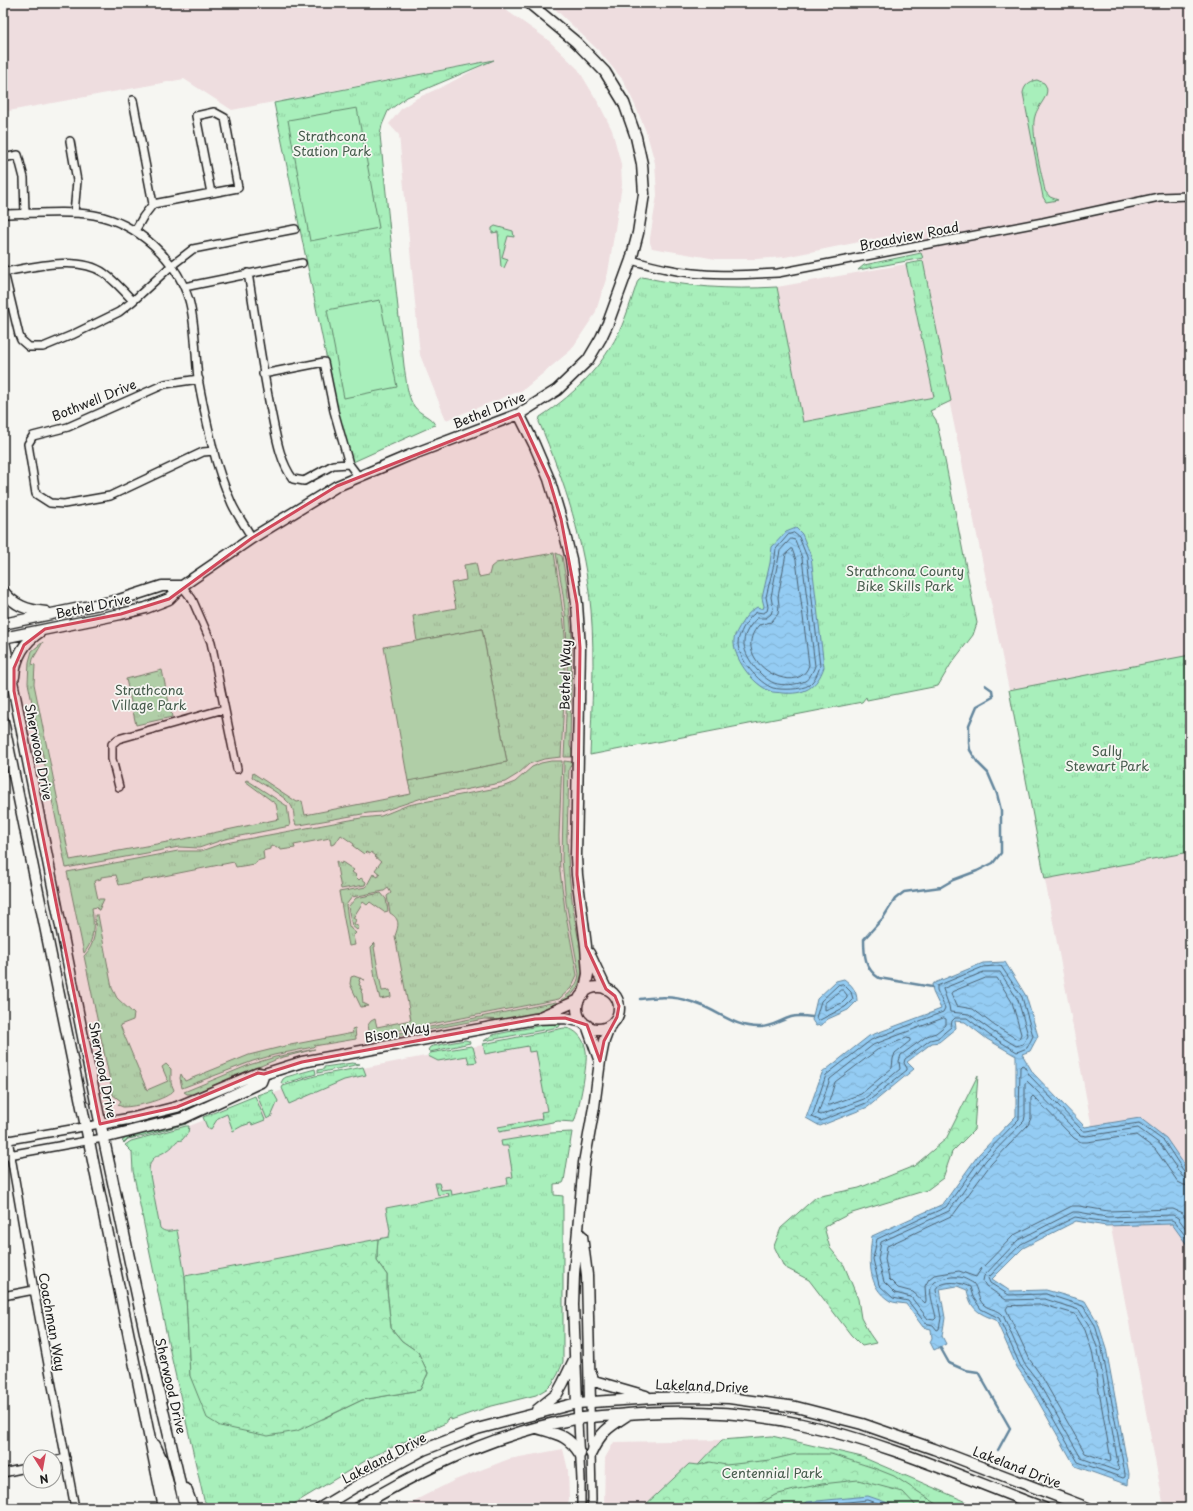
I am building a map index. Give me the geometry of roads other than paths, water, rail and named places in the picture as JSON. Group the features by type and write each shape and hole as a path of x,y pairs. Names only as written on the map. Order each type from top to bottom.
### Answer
{"main road":[{"name":"Bethel Drive","path":"3,637 146,608 169,598 182,586 252,538 337,486 408,456 519,414 557,390 588,360 608,323 631,260 638,233 644,194 642,164 637,142 624,103 605,72 576,42 530,3"},
{"name":"Bethel Way","path":"519,414 549,479 571,559 577,604 580,648 576,857 588,974 581,997"},
{"name":"Bethel Drive","path":"3,624 119,600 162,586 182,586"},
{"path":"3,591 10,601 31,611 56,613"},
{"path":"14,691 14,668 21,652 31,638 45,629"},
{"name":"Sherwood Drive","path":"3,637 100,1124 155,1380 185,1508"},
{"name":"Sherwood Drive","path":"3,721 164,1508"},
{"name":"Bethel Way","path":"586,946 606,989"},
{"path":"577,1403 574,1274 584,1164 604,1041 610,1025 617,1017 619,1006 615,996 606,989 592,988 581,997 578,1009 580,1018 585,1024 600,1061"},
{"name":"Bison Way","path":"535,1019 581,997"},
{"name":"Bison Way","path":"100,1124 177,1108 258,1073 264,1074 302,1062 535,1019 565,1018 585,1024"},
{"path":"585,1024 598,1029 610,1025"},
{"name":"Bison Way","path":"103,1138 183,1118 261,1082 264,1074"},
{"path":"579,1216 587,1275 590,1402"},
{"path":"533,1413 557,1394 575,1356"},
{"path":"590,1370 594,1381 653,1398"},
{"name":"Lakeland Drive","path":"320,1508 381,1472 423,1450 477,1429 533,1413 577,1403 590,1402 653,1398 729,1398 796,1407 862,1424 905,1438 1088,1508"},
{"name":"Lakeland Drive","path":"357,1508 410,1477 445,1461 478,1447 537,1428 590,1417 631,1413 703,1412 765,1418 801,1424 889,1450 1044,1508"},
{"path":"591,1453 597,1440 606,1429 631,1413"},
{"path":"147,1426 162,1460 174,1508"},
{"path":"537,1428 566,1438 574,1444 580,1454"},
{"path":"177,1470 194,1508"},
{"path":"325,1508 332,1500"}],"street":[{"path":"133,100 153,204"},
{"path":"135,231 153,204 238,188 225,118 214,112 196,116 211,193"},
{"path":"70,141 77,181 74,213"},
{"path":"3,158 18,155 24,178 25,214"},
{"name":"Broadview Road","path":"631,260 667,269 693,273 746,275 778,273 1159,198 1190,196"},
{"path":"3,214 74,213 95,215 135,231 156,248 171,266 184,287 189,299 193,317 199,379 214,451 232,504 252,538"},
{"path":"133,301 103,272 82,264 54,263 4,270 21,340 29,347 43,347 72,335 119,312 133,301 171,266 193,249 295,229"},
{"path":"184,287 302,263"},
{"path":"248,273 263,374 285,466 293,479 304,481 333,465 349,464"},
{"path":"263,374 324,362 334,410 349,464 358,476"},
{"name":"Bothwell Drive","path":"199,379 165,384 68,427 33,436 28,444 36,494 50,504 64,504 110,496 203,452 214,451"},
{"path":"182,586 192,599 211,642 237,769"},
{"path":"119,787 112,759 112,744 118,739 224,709"},
{"path":"6,1140 100,1124"},
{"path":"3,1156 103,1138"},
{"name":"Coachman Way","path":"6,1140 11,1155 34,1290 75,1508"},
{"path":"3,1296 34,1290"},
{"path":"590,1402 591,1508"},
{"path":"577,1403 581,1508"},
{"path":"62,1459 66,1458"},
{"path":"3,1473 22,1469"}],"water":[{"path":"796,528 802,534 811,556 824,667 818,680 809,689 797,693 771,692 758,684 742,665 735,651 734,639 738,629 748,614 757,607 763,609 764,606 762,598 772,547 786,532"},
{"path":"1005,962 1026,996 1038,1036 1030,1051 1022,1054 1033,1073 1085,1127 1140,1118 1166,1138 1190,1173 1190,1249 1172,1224 1106,1226 1076,1221 1023,1248 992,1279 1010,1291 1046,1290 1085,1301 1098,1323 1106,1348 1129,1474 1128,1485 1075,1466 1029,1385 1017,1367 996,1320 976,1310 971,1302 967,1290 957,1286 940,1289 945,1318 942,1336 946,1344 934,1350 930,1342 932,1338 931,1329 923,1327 906,1304 892,1302 882,1295 873,1281 870,1263 872,1236 943,1204 979,1154 1016,1116 1016,1056 987,1039 965,1022 955,1021 956,1028 939,1042 932,1043 907,1062 914,1069 868,1107 820,1126 806,1118 822,1073 869,1036 941,1009 933,992 932,984 983,963"},
{"path":"844,979 854,988 857,1001 848,1010 828,1019 821,1025 816,1026 812,1020 817,999 836,981"},
{"path":"868,1496 900,1508 800,1508 807,1502"}],"waterway":[{"path":"932,987 879,978 874,974 866,961 864,939 883,918 895,899 904,892 941,887 953,880 993,863 1001,853 1001,810 997,794 988,773 978,763 970,750 969,743 969,725 977,706 993,697 992,690 985,685"},
{"path":"640,999 656,997 678,998 708,1008 735,1022 750,1026 763,1027 794,1016 812,1017"},
{"path":"940,1347 949,1363 965,1370 978,1372 1010,1428 998,1450"}],"park label":[{"name":"Strathcona Station Park","path":"332,144"},
{"name":"Strathcona County Bike Skills Park","path":"905,578"},
{"name":"Strathcona Village Park","path":"149,698"},
{"name":"Sally Stewart Park","path":"1107,758"},
{"name":"Centennial Park","path":"772,1473"}]}
